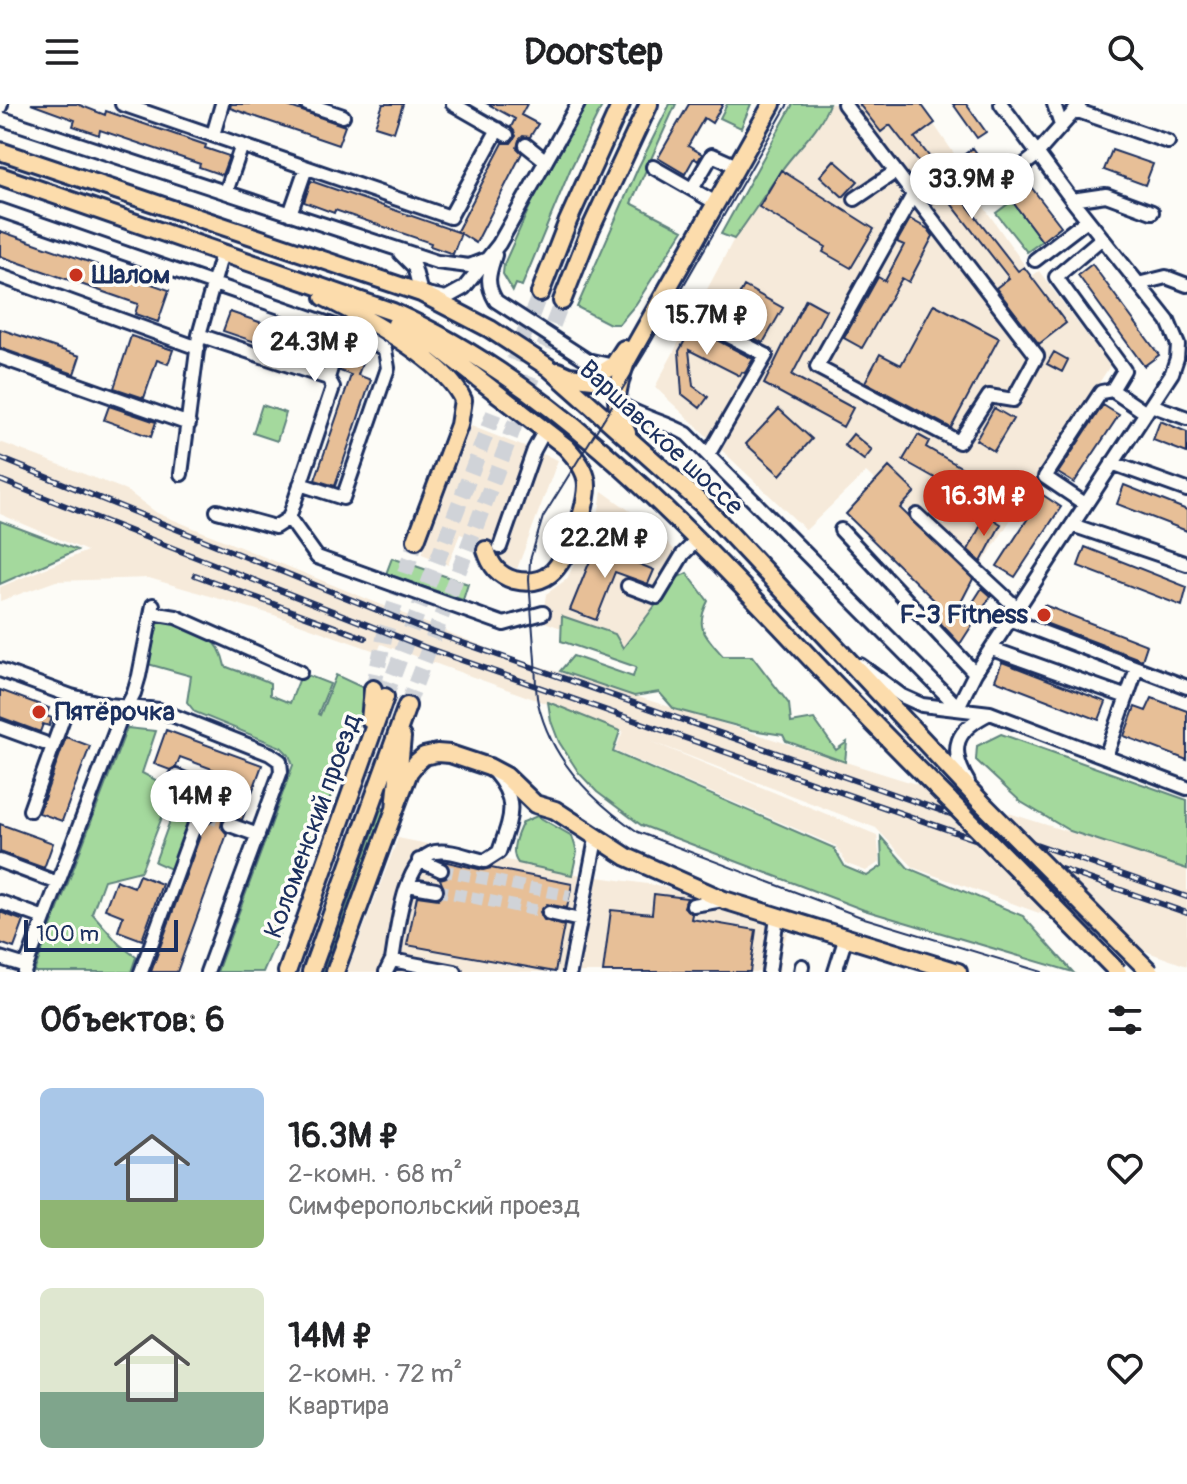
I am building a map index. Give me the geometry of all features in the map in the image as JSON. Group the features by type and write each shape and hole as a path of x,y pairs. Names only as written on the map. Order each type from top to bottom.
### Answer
{"main road":[{"path":"540,293 568,221 621,104"},
{"path":"562,301 591,228 649,104"},
{"path":"629,438 618,416 616,390 620,364 763,104"},
{"path":"548,367 586,379 601,376 620,364 772,104"},
{"name":"Варшавское шоссе","path":"0,151 421,293 490,329 548,367 703,505 980,800 1150,972"},
{"name":"Варшавское шоссе","path":"0,176 393,312 435,331 480,357 561,415 697,540 1118,972"},
{"path":"266,268 400,340 458,389 463,400 459,425 416,540"},
{"path":"338,293 439,348 545,430 576,458 586,477 587,498 561,562 552,573 532,582 504,577 495,569 493,549"},
{"name":"Коломенский проезд","path":"287,972 368,742 379,693"},
{"name":"Коломенский проезд","path":"311,972 406,710 395,809"},
{"path":"335,972 409,772 424,756 437,753 450,754 489,767 514,782 535,804 555,810 627,857 724,900 958,972"},
{"path":"277,972 313,896"}],"street":[{"path":"122,104 154,109 213,135 450,217 502,132 453,104"},
{"path":"213,135 222,104"},
{"path":"307,104 343,116"},
{"path":"394,249 407,257 414,267 421,293 446,298 464,288 499,244 578,104"},
{"path":"844,104 1037,356 1013,400 989,396 959,442 817,367 913,195"},
{"path":"958,707 975,673 1172,373 1177,358 1175,333 1168,321 1087,220 1001,104"},
{"path":"1054,104 1061,125"},
{"path":"1014,173 1038,152 1078,107 1168,142"},
{"path":"0,118 437,262 469,266 487,259"},
{"path":"226,192 242,145"},
{"path":"526,145 546,161"},
{"path":"692,189 712,155 730,163"},
{"path":"653,167 709,199"},
{"path":"290,214 306,168"},
{"path":"855,199 895,172"},
{"path":"1072,200 1106,195 1152,212"},
{"path":"0,210 345,329 364,336 385,350 388,368 343,498 300,484"},
{"path":"1035,260 1087,220"},
{"path":"1102,238 1056,277 1124,370 1112,390"},
{"path":"499,244 489,276 489,289 496,301 587,360 620,364"},
{"path":"181,474 198,341 222,253"},
{"path":"0,276 198,341 330,373 333,387 289,518 275,527 217,511"},
{"path":"1138,284 1166,277 1187,285"},
{"path":"708,455 766,355 713,328"},
{"path":"338,349 345,329"},
{"path":"0,357 189,424"},
{"path":"1172,373 1187,360"},
{"path":"1085,504 1045,477 1101,392 1112,390 1148,409 1187,418"},
{"path":"617,402 628,410 687,434 958,707"},
{"path":"493,549 545,430"},
{"path":"1112,463 1187,490"},
{"path":"917,515 1015,615 1187,687"},
{"path":"289,518 317,557 504,624 543,613"},
{"path":"1072,525 1187,564"},
{"path":"841,530 975,673"},
{"path":"628,586 657,597 683,554 697,540"},
{"path":"0,958 25,969 139,676 152,609 300,672"},
{"path":"835,648 912,701 931,708 958,707 990,713 1187,788"},
{"path":"992,649 1127,697"},
{"path":"1106,756 1137,668"},
{"path":"0,670 71,696 159,710 270,754 280,761 281,771 207,972"},
{"path":"30,810 71,696"},
{"path":"980,800 957,758 957,744 967,726 990,713"},
{"path":"0,727 44,743"},
{"path":"445,971 389,966 408,885 419,860 434,852 445,852 485,861 499,852 512,806 507,789 489,767"},
{"path":"141,972 202,815 208,789 176,776"},
{"path":"510,818 520,806 535,804"},
{"path":"230,825 258,835"},
{"path":"570,972 596,839"},
{"path":"419,860 441,870"},
{"path":"0,861 58,883"},
{"path":"408,885 436,890"},
{"path":"570,896 585,899"},
{"path":"693,905 724,900"},
{"path":"0,902 44,918"},
{"path":"549,913 580,920"},
{"path":"769,972 777,917"},
{"path":"835,972 846,937"}],"shaded area":[{"path":"806,104 920,104 981,193 977,197 1032,276 1039,271 1110,366 975,575 866,472 806,530 655,387"},
{"path":"471,426 558,460 517,569 502,562 493,546 460,534 448,565 422,554"},
{"path":"0,442 126,490 157,513 504,655 1187,869 1187,966 914,868 876,828 650,741 877,835 880,862 866,871 847,864 836,846 615,751 623,731 381,644 378,652 274,615 149,578 56,581 0,601 0,587 87,551 0,514"},
{"path":"602,491 647,523 686,561 634,655 542,621 546,594 567,579 599,510"},
{"path":"398,838 576,874 662,886 788,933 782,946 779,972 347,972"}],"green space":[{"path":"584,104 603,104 570,170 522,286 516,284 513,291 503,274 504,264 543,177"},
{"path":"670,104 676,104 631,203 683,230 636,304 619,324 610,324 577,307 638,168"},
{"path":"727,104 751,104 741,128 720,118"},
{"path":"793,104 829,104 820,123 781,171 734,239 721,234"},
{"path":"1012,201 1042,241 1027,252 996,213"},
{"path":"262,405 286,413 277,441 253,433"},
{"path":"0,521 77,550 0,584"},
{"path":"392,558 468,584 463,600 386,574"},
{"path":"687,573 708,601 702,625 711,642 723,656 752,656 789,704 791,723 814,719 836,750 847,742 845,762 786,741 783,735 674,709 659,692 634,696 560,671 573,656 633,677 636,667 561,641 562,616 615,634 623,648 676,578"},
{"path":"160,617 210,637 225,666 270,683 270,695 290,703 302,673 330,684 320,715 336,675 370,691 263,972 217,972 293,765 281,747 195,712 187,702 191,676 148,664"},
{"path":"548,702 620,731 613,752 834,848 845,867 867,876 882,866 881,837 908,868 1023,916 1073,972 864,910 641,825 597,792 579,773 559,742"},
{"path":"127,728 156,731 142,773 173,789 141,871 104,880 92,913 119,944 136,957 131,972 34,972"},
{"path":"1001,734 1187,800 1187,869 1070,831 1021,802 976,760 977,746"},
{"path":"179,796 203,804 180,873 155,862"},
{"path":"382,806 384,811 328,972 323,972"},
{"path":"537,816 572,836 577,852 572,875 518,863 515,859 515,843 523,822"}],"building":[{"path":"31,104 77,104 105,115 106,111 206,145 205,148 229,156 222,175 199,167 200,164 100,130 99,135 73,126 75,120"},
{"path":"231,104 282,104 345,126 338,145 230,108"},
{"path":"383,104 403,104 394,132 375,126"},
{"path":"488,104 527,104 521,115 538,124 530,137 523,136 519,140 517,148 522,153 476,243 457,231 503,143 511,143 516,136 511,127 515,119"},
{"path":"689,104 723,104 712,123 704,118 688,146 702,154 698,161 694,158 685,174 658,158"},
{"path":"859,104 921,104 935,123 915,138 1018,271 1024,267 1066,323 1039,344 996,288 1009,278 890,125 881,132"},
{"path":"953,104 966,104 986,132 977,138"},
{"path":"973,148 996,180 983,189 961,157"},
{"path":"1112,150 1153,164 1145,185 1104,170"},
{"path":"834,160 858,181 843,197 820,176"},
{"path":"781,170 874,229 851,268 823,252 826,247 759,207"},
{"path":"311,181 461,233 453,254 430,246 431,243 304,202"},
{"path":"1031,187 1061,226 1042,241 1012,201"},
{"path":"910,219 928,229 933,236 909,282 902,278 862,348 844,338 878,277 885,281 904,245 897,242"},
{"path":"0,231 169,290 158,322 135,314 138,304 0,256"},
{"path":"1092,264 1159,355 1144,366 1078,275"},
{"path":"744,286 783,308 763,343 725,321"},
{"path":"806,299 826,310 792,375 853,408 843,427 764,384"},
{"path":"934,304 999,338 951,428 865,382 880,354 901,365"},
{"path":"703,308 715,315 705,323 705,334 753,359 740,376 689,350 693,386 708,397 700,408 682,394 679,351"},
{"path":"230,312 330,346 331,354 336,358 347,352 364,358 358,375 371,380 335,486 315,480 351,375 340,371 334,360 328,360 323,365 223,331"},
{"path":"0,329 80,356 74,374 0,348"},
{"path":"131,336 173,350 168,364 157,360 144,398 114,388"},
{"path":"1054,352 1068,360 1062,372 1047,364"},
{"path":"1103,405 1119,415 1074,483 1058,473"},
{"path":"109,406 156,422 151,437 104,420"},
{"path":"994,408 1013,419 994,451 976,440"},
{"path":"779,409 812,439 780,475 746,444"},
{"path":"1160,421 1187,432 1187,453 1153,440"},
{"path":"853,434 872,450 864,460 844,445"},
{"path":"918,435 929,441 926,447 1003,491 992,510 903,460"},
{"path":"889,467 915,492 900,508 973,579 958,608 966,613 982,588 991,596 960,644 931,613 939,605 846,514"},
{"path":"1124,485 1187,510 1187,531 1117,504"},
{"path":"1043,495 1061,507 1015,577 997,566"},
{"path":"986,515 1001,524 981,562 968,550"},
{"path":"596,546 654,570 648,584 615,572 596,620 570,610"},
{"path":"1085,547 1187,587 1182,606 1078,566"},
{"path":"1044,605 1147,645 1142,660 1037,620"},
{"path":"1002,662 1106,702 1099,720 995,680"},
{"path":"0,690 49,708 46,716 52,718 49,726 43,724 40,732 0,717"},
{"path":"1152,698 1187,711 1187,760 1124,736 1135,707 1146,711"},
{"path":"166,730 262,765 242,820 229,816 222,821 221,827 227,834 177,972 151,972 204,825 214,820 213,811 221,813 234,777 180,757 176,767 170,770 154,764"},
{"path":"66,737 90,746 62,821 39,813"},
{"path":"0,824 53,843 44,868 0,852"},
{"path":"443,861 572,884 567,908 547,904 540,912 544,920 564,926 555,972 407,945 417,896 438,899 445,892 440,879 447,877 450,870"},
{"path":"139,875 162,884 142,940 118,931 123,916 105,909 116,880 134,887"},
{"path":"654,894 687,898 684,907 692,914 691,919 756,930 750,972 603,972 611,910 652,914"},
{"path":"0,912 24,921 14,948 0,943"}],"tunnel":[{"path":"385,697 540,293"},
{"path":"407,706 562,301"},
{"path":"373,689 385,634 416,540"},
{"path":"206,816 230,825"},
{"path":"441,870 570,896"},
{"path":"436,890 549,913"}],"tram line":[{"path":"788,104 644,354 543,517 530,560 529,580 536,687 544,724 563,761 576,777 605,807 638,832 861,917 1042,972"}],"railway":[{"path":"0,458 429,631 1187,897"},
{"path":"0,480 424,647 1187,913"},
{"path":"195,575 365,638"}],"place":[{"name":"Шалом","path":"76,275"},
{"name":"F-3 Fitness","path":"1044,615"},
{"name":"Пятёрочка","path":"39,712"}]}
